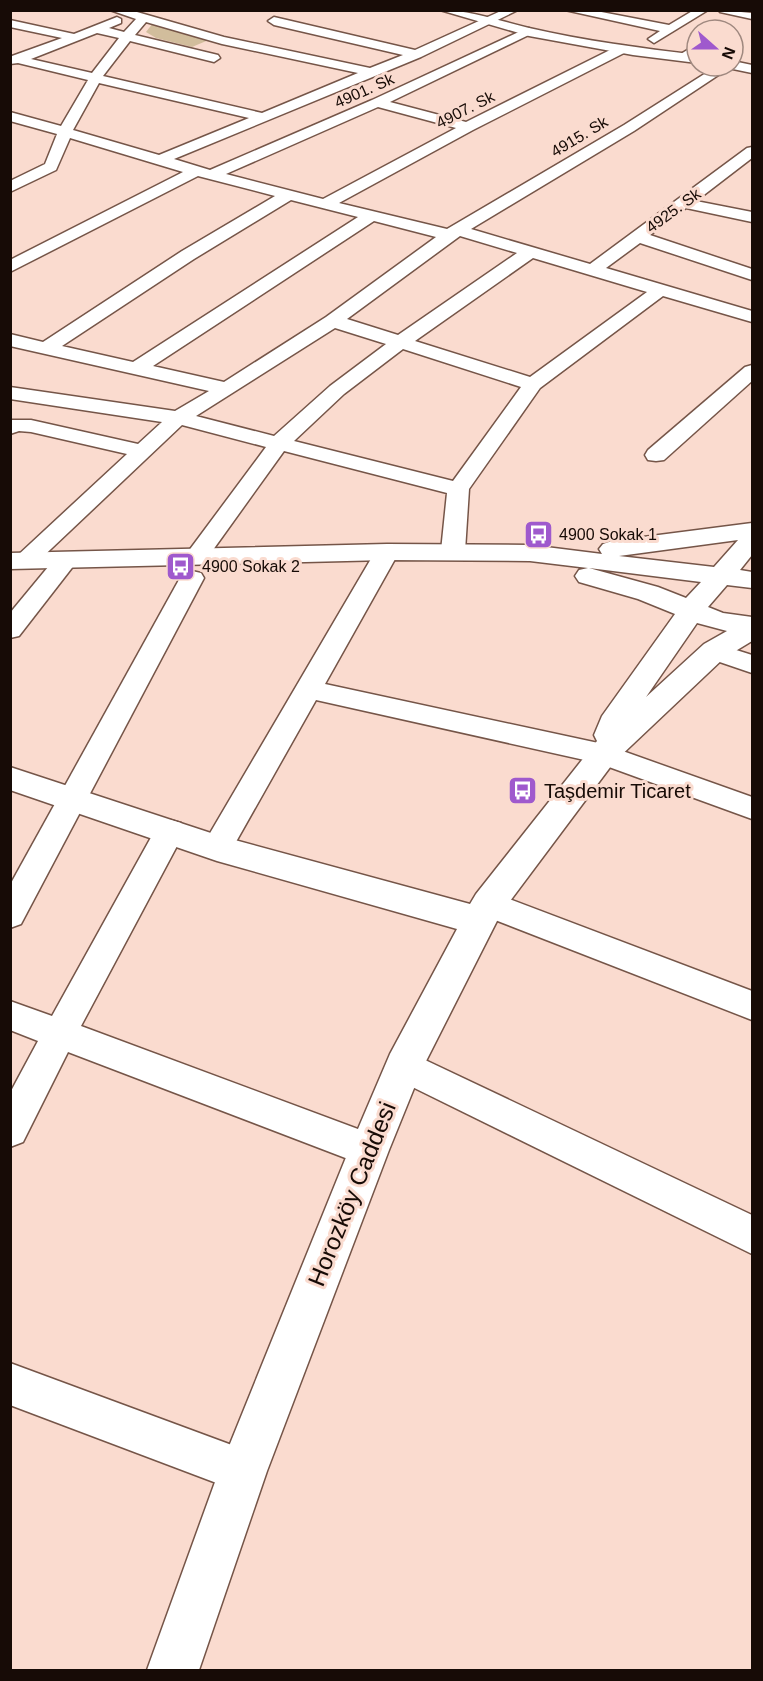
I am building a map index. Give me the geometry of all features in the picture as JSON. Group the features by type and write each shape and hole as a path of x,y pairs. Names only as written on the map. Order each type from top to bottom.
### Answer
{"street":[{"path":"115,10 141,14 222,40 370,72"},
{"path":"447,10 529,32 627,50 685,58"},
{"path":"160,160 417,54 513,10"},
{"path":"570,10 604,13 685,30"},
{"name":"4907. Sk","path":"325,204 468,127 672,28 704,10"},
{"path":"724,10 753,16"},
{"path":"13,61 73,37 141,14"},
{"path":"12,185 51,167 65,131 96,77 141,14"},
{"path":"295,14 268,23 417,54"},
{"path":"10,23 73,37"},
{"path":"97,29 222,60"},
{"path":"187,52 243,32"},
{"name":"4901. Sk","path":"10,267 204,173 377,103 529,32"},
{"path":"426,35 449,40"},
{"path":"681,57 685,55"},
{"path":"13,61 96,77 266,117"},
{"name":"4915. Sk","path":"18,561 178,418 333,321 453,232 629,128 707,78"},
{"path":"314,82 337,87"},
{"path":"377,103 468,127"},
{"path":"10,116 288,195 371,216 453,232 531,251 753,317"},
{"name":"4925. Sk","path":"594,269 751,153"},
{"path":"45,349 188,255 288,195"},
{"path":"684,202 753,217"},
{"path":"137,368 371,216"},
{"path":"637,236 753,274"},
{"path":"10,915 194,567 279,443 337,390 399,343 531,251"},
{"path":"453,551 458,489 533,384 662,289"},
{"path":"333,321 533,384"},
{"path":"10,340 227,389"},
{"path":"656,455 753,371"},
{"path":"10,393 178,418 458,489"},
{"path":"10,428 16,425 32,426 141,451"},
{"path":"559,555 687,541 753,531"},
{"path":"603,754 613,723 692,609 753,540"},
{"path":"18,561 66,560 194,567 387,552 453,551 559,555 753,580"},
{"path":"217,848 387,552"},
{"path":"484,553 596,577 692,609 718,621 753,627"},
{"path":"10,630 66,560"},
{"path":"603,754 714,651 753,627"},
{"path":"714,651 753,664"},
{"path":"308,689 603,754 753,808"},
{"name":"Horozköy Caddesi","path":"173,1671 243,1471 404,1066 483,913 603,754"},
{"path":"10,778 217,848 483,913 753,1006"},
{"path":"10,1130 170,831"},
{"path":"10,1015 369,1150"},
{"path":"404,1066 753,1235"},
{"path":"10,1384 243,1471"}],"shaded area":[{"path":"153,23 211,39 192,47 156,38 146,32"}],"place":[{"name":"4900 Sokak 1","path":"538,534"},
{"name":"4900 Sokak 2","path":"181,566"},
{"name":"Taşdemir Ticaret","path":"523,791"}]}
